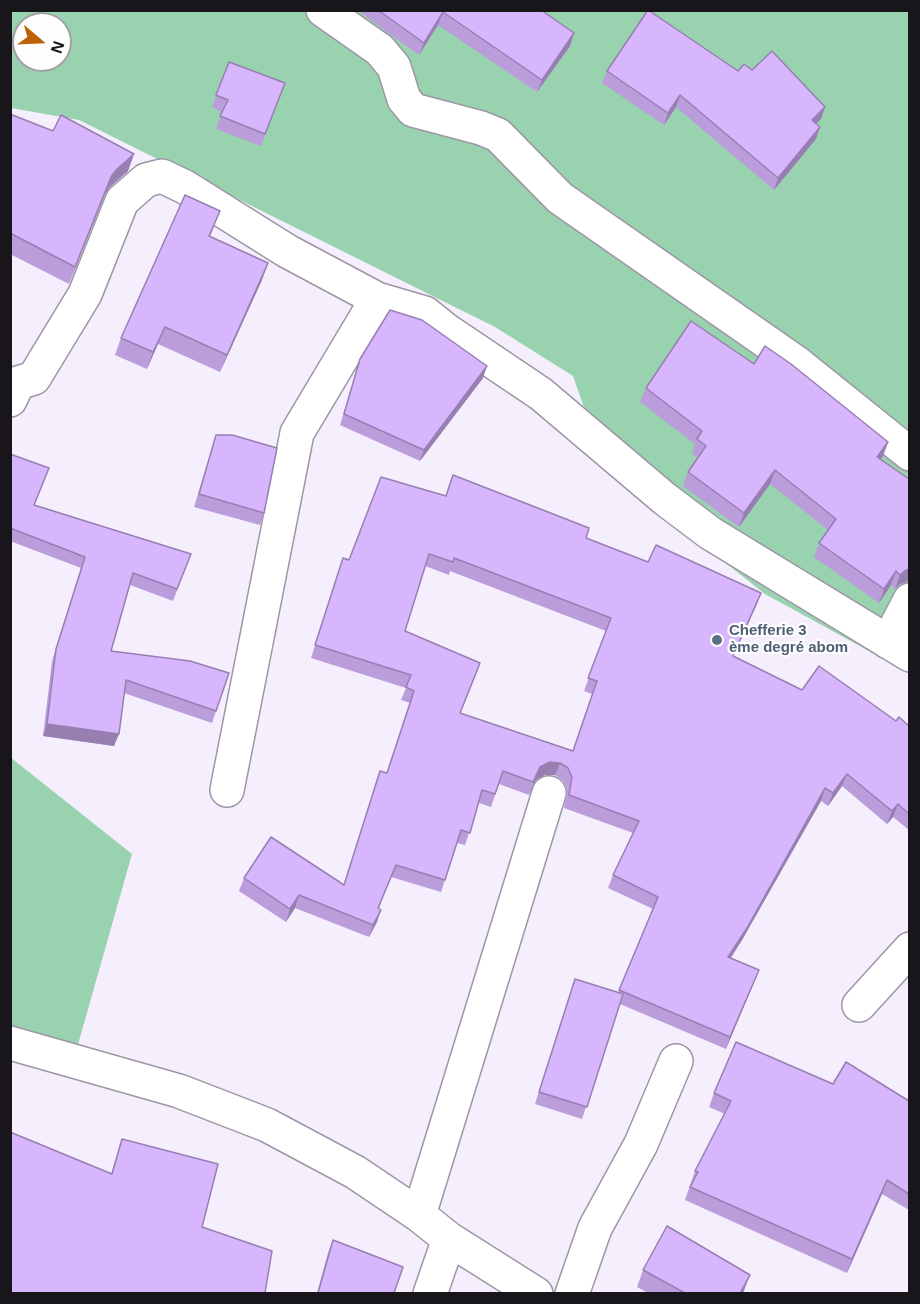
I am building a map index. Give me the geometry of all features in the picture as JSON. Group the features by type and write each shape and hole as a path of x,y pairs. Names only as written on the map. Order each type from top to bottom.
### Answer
{"street":[{"path":"323,10 380,50 394,68 404,99 413,110 481,128 498,135 560,198 797,363 909,454"},
{"path":"10,400 18,383 34,378 85,294 122,201 146,180 162,176 185,187 287,251 377,299 425,313 446,330 541,394 665,499 710,533 899,648 909,600"},
{"path":"227,790 297,433 377,299"},
{"path":"419,1215 549,793"},
{"path":"859,1005 909,949"},
{"path":"10,1043 180,1091 267,1125 355,1172 419,1215 449,1239 536,1293"},
{"path":"572,1293 595,1228 641,1144 676,1061"},
{"path":"430,1293 449,1239"}],"green space":[{"path":"10,11 909,11 909,673 765,594 651,504 600,453 573,376 495,327 79,120 11,108"},
{"path":"10,757 132,854 75,1055 11,1053"}],"building":[{"path":"378,10 541,10 574,33 542,80 443,12 424,43"},
{"path":"648,10 738,71 744,64 752,70 772,51 825,107 812,120 820,127 778,178 680,95 668,113 607,71"},
{"path":"229,62 285,83 265,134 220,116 228,100 216,95"},
{"path":"10,114 53,131 61,115 134,154 111,177 75,267 10,233"},
{"path":"185,195 220,211 209,236 268,263 227,355 165,327 153,352 121,338"},
{"path":"390,310 422,320 487,366 424,450 344,414 360,359"},
{"path":"691,321 754,364 765,346 791,364 888,442 877,457 909,479 909,569 900,575 896,571 884,589 819,543 836,519 775,470 744,513 688,472 706,446 697,439 702,431 646,388"},
{"path":"216,435 232,435 277,448 264,513 199,494"},
{"path":"10,454 49,468 34,505 191,554 177,589 133,573 111,651 190,661 229,673 216,711 126,680 119,734 47,724 56,649 85,557 10,528"},
{"path":"453,475 589,528 586,538 648,562 656,545 761,593 733,656 802,690 819,666 896,721 899,717 909,726 909,814 898,804 892,811 847,774 833,793 825,788 747,928 728,957 759,970 730,1037 619,990 658,897 613,875 639,821 569,795 572,777 568,768 560,763 550,762 540,767 533,782 503,771 495,794 482,790 470,833 461,830 445,880 396,865 378,908 381,910 373,925 299,895 290,909 244,878 271,837 344,885 380,771 387,773 414,691 406,687 411,675 315,645 343,558 349,560 381,477 446,496","holes":["429,554 453,562 454,558 611,618 588,678 597,681 573,751 460,713 480,663 405,631"]},
{"path":"575,979 623,994 587,1107 539,1092"},
{"path":"736,1042 833,1084 846,1062 909,1101 909,1194 887,1180 852,1259 690,1187 698,1172 695,1171 731,1101 714,1093"},
{"path":"10,1132 112,1174 122,1139 218,1164 202,1227 272,1251 265,1293 10,1293"},
{"path":"667,1226 750,1275 740,1293 685,1293 643,1270"},
{"path":"333,1240 403,1267 394,1293 318,1293"}],"place":[{"name":"Chefferie 3 ème degré abom","path":"717,640"}]}
